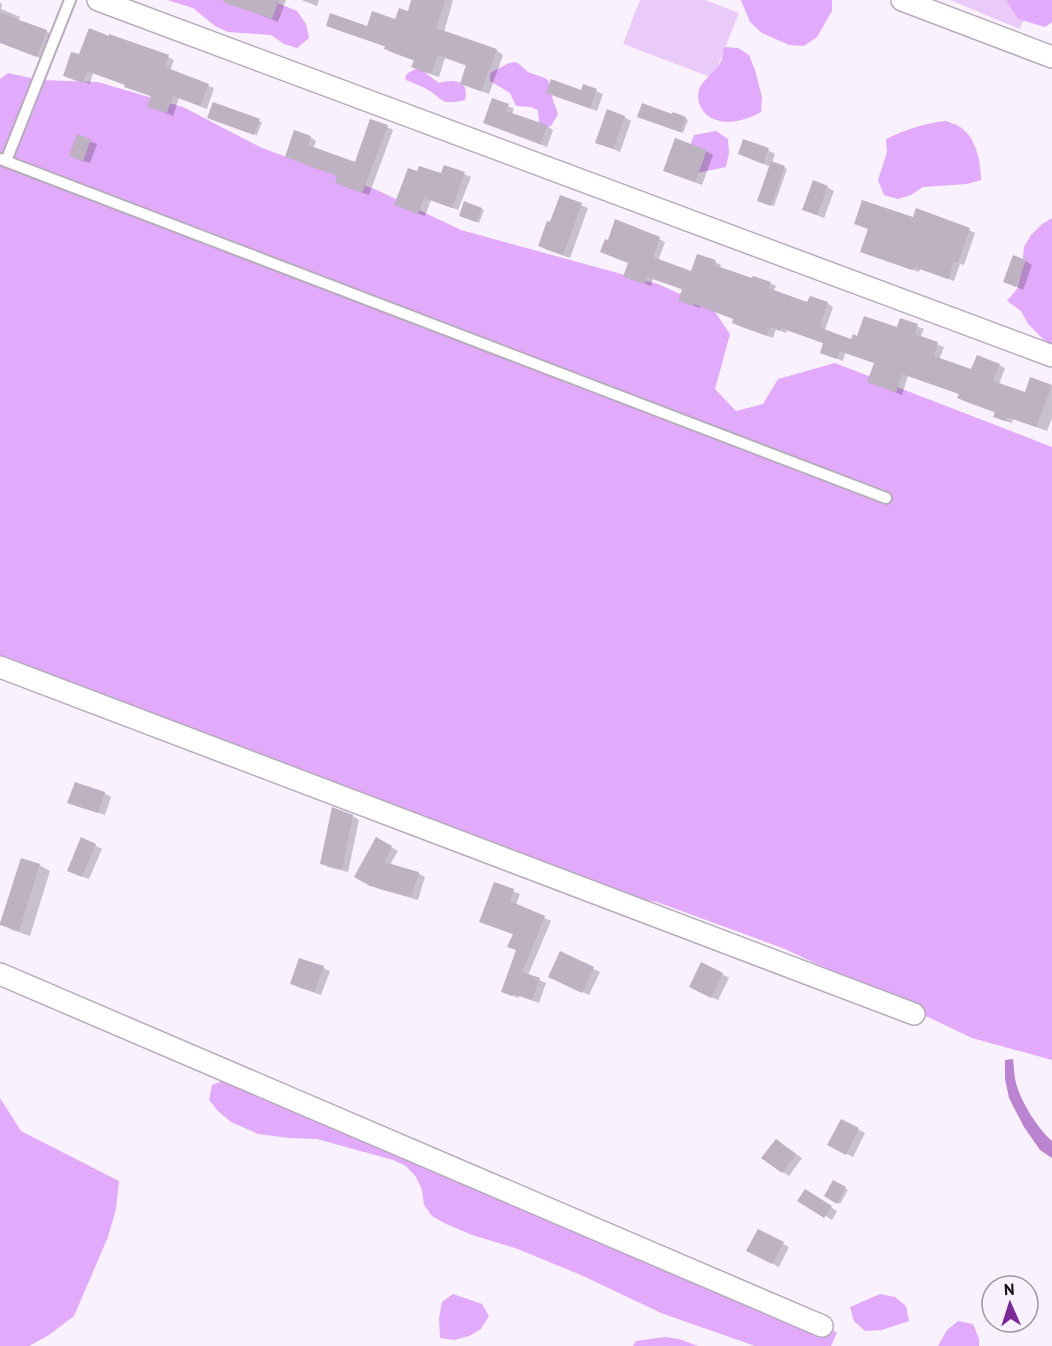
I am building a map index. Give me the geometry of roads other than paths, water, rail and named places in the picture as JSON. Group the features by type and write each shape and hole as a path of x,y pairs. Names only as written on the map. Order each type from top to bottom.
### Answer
{"street":[{"path":"98,0 1052,356"},
{"path":"902,0 1052,57"},
{"path":"0,667 915,1014"},
{"path":"0,974 822,1326"}],"lane":[{"path":"70,0 3,160 886,498"}]}
